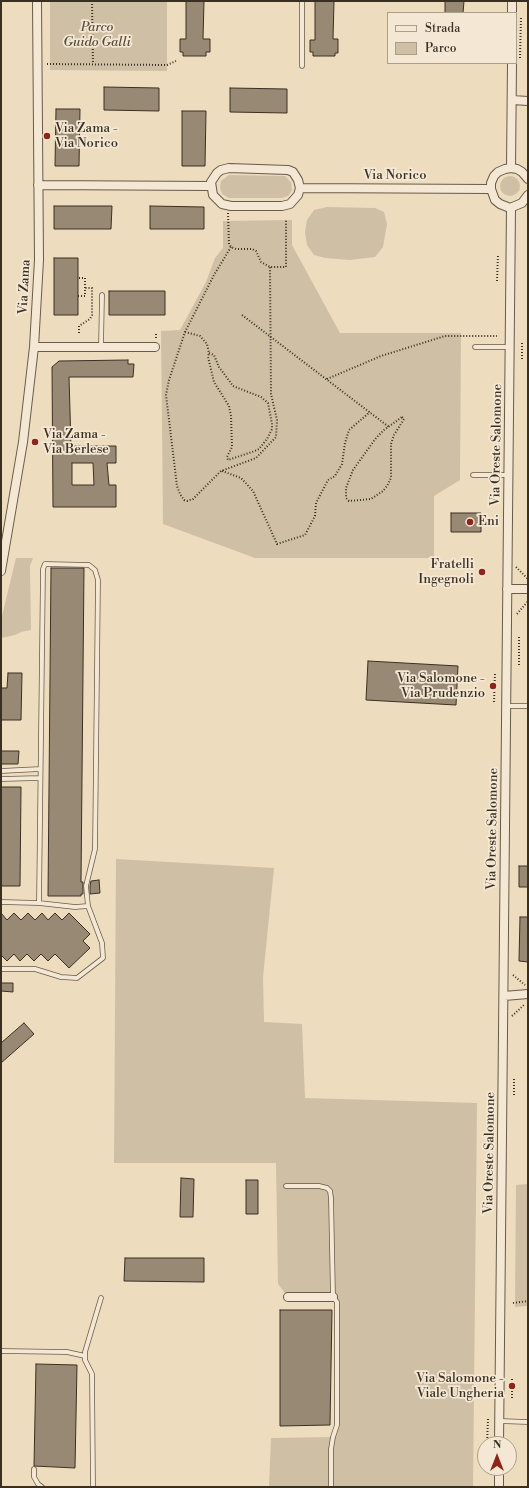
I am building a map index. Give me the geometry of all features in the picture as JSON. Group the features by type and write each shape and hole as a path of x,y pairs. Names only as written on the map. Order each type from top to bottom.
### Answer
{"street":[{"name":"Via Zama","path":"1,571 23,442 34,347 39,260 37,1"},
{"path":"512,1 512,12"},
{"path":"511,168 512,64"},
{"path":"512,100 528,100"},
{"path":"229,168 288,170 296,176 300,188 296,198 287,205 232,206 218,202 213,195 211,186 213,178 220,170 229,168"},
{"path":"528,180 522,172 511,168 504,168 494,176 490,189 495,200 511,211 522,203 528,195"},
{"path":"38,185 211,186"},
{"name":"Via Norico","path":"300,188 490,189"},
{"name":"Via Oreste Salomone","path":"499,1436 511,211"},
{"path":"34,347 156,347"},
{"path":"507,588 528,589"},
{"path":"504,996 528,994"},
{"path":"288,1296 333,1297"},
{"path":"499,1476 499,1487"}],"lane":[{"path":"302,1 302,66"},
{"path":"102,295 102,348"},
{"path":"475,347 510,348"},
{"path":"473,475 508,475"},
{"path":"1,969 35,969 61,977 77,978 103,958 102,943 88,906 86,886 95,849 98,588 98,580 95,570 89,565 45,564 43,569 39,903"},
{"path":"506,706 528,706"},
{"path":"1,771 40,769"},
{"path":"1,779 40,778"},
{"path":"1,902 39,903 74,907 88,906"},
{"path":"286,1186 319,1186 327,1188 330,1191 333,1297 337,1302 337,1425 331,1449 331,1487"},
{"path":"93,1487 92,1374 85,1360 85,1356 101,1298"},
{"path":"1,1350 67,1352 85,1356"},
{"path":"499,1421 528,1422"},
{"path":"34,1469 34,1477 38,1484 42,1487"}],"path":[{"path":"92,1 93,64"},
{"path":"47,64 167,65 176,61"},
{"path":"228,221 229,244 231,247 236,250 252,249 256,251 262,262 270,267 286,267 286,220"},
{"path":"231,247 214,275 185,332 169,380 166,395 177,486 184,500 190,501 221,471 253,460 261,454 276,437 277,420 272,402 270,267"},
{"path":"498,254 498,281"},
{"path":"78,278 85,278 85,296 78,296"},
{"path":"79,334 79,326 90,319 92,314 92,288 85,288"},
{"path":"242,314 389,427"},
{"path":"185,332 200,336 207,344 209,353 208,357 214,382 229,406 231,416 232,447 227,457 228,460 259,449 270,435 272,424 268,403 262,397 233,386 214,355 209,353"},
{"path":"327,379 382,356 445,336 497,336"},
{"path":"522,342 522,359"},
{"path":"268,403 272,402"},
{"path":"221,471 241,478 253,491 277,544 305,535 315,516 316,503 328,480 335,476 342,464 345,444 350,430 370,412"},
{"path":"402,417 404,419 394,435 391,444 391,478 387,486 383,491 371,499 349,501 346,498 346,488 353,470 376,438 389,427 402,417"},
{"path":"516,618 516,615 528,601"},
{"path":"515,669 516,632"},
{"path":"518,665 519,637"},
{"path":"494,702 495,673"},
{"path":"511,1017 527,1002 528,994 527,987 513,975"},
{"path":"514,1077 514,1095"},
{"path":"490,1118 490,1145"},
{"path":"513,1303 528,1301"},
{"path":"512,1379 512,1399"},
{"path":"487,1436 488,1419"}],"green space":[{"name":"Parco Guido Galli","path":"50,1 167,1 167,71 50,70"},
{"path":"229,175 285,176 291,182 292,190 288,196 282,198 229,198 222,194 220,188 221,181"},
{"path":"510,176 517,179 520,186 517,193 510,196 503,193 500,186 503,179"},
{"path":"327,207 375,208 384,212 387,224 383,247 375,257 350,260 325,258 314,255 307,245 305,232 307,220 314,210"},
{"path":"292,220 292,245 340,333 461,333 460,480 434,496 434,558 255,558 163,524 161,331 180,330 206,282 215,258 223,248 223,221"},
{"path":"16,558 33,558 30,566 31,630 1,638 1,620"},
{"path":"116,859 274,868 263,977 264,1022 302,1024 305,1098 477,1103 473,1487 269,1487 271,1438 333,1437 337,1425 337,1302 333,1297 288,1297 278,1284 276,1163 114,1163"},
{"path":"528,1184 528,1306 515,1307 516,1185"}],"building":[{"path":"186,1 204,1 203,39 210,39 210,52 206,52 206,56 183,56 183,52 180,52 180,39 186,39"},
{"path":"315,1 334,1 333,39 338,39 338,53 335,53 335,56 313,56 313,52 310,52 310,40 315,40"},
{"path":"445,1 464,1 463,12 445,12"},
{"path":"104,87 159,88 159,111 104,110"},
{"path":"230,88 287,89 287,113 230,112"},
{"path":"56,109 80,109 79,166 55,166"},
{"path":"182,111 206,111 205,166 182,166"},
{"path":"54,206 112,206 111,229 54,229"},
{"path":"150,206 204,207 204,229 150,229"},
{"path":"54,258 78,258 78,315 54,315"},
{"path":"109,291 165,291 165,315 109,315"},
{"path":"128,360 128,364 134,364 133,377 69,377 71,446 116,446 116,463 107,463 109,485 116,485 116,507 53,507 52,367 59,361","holes":["72,463 93,463 94,485 72,485"]},
{"path":"451,513 481,513 481,532 451,532"},
{"path":"51,568 84,568 81,882 83,882 83,894 81,894 81,896 48,896"},
{"path":"368,661 458,666 456,705 366,700"},
{"path":"8,673 22,673 21,720 1,720 1,688 7,688"},
{"path":"1,751 19,751 18,764 1,764"},
{"path":"1,787 21,787 20,886 1,886"},
{"path":"519,866 528,866 528,887 519,887"},
{"path":"99,880 100,893 90,894 91,881"},
{"path":"1,913 7,920 14,913 21,920 28,913 35,920 42,913 48,920 55,913 62,920 69,913 90,934 83,941 90,948 69,968 55,954 48,961 41,954 34,961 27,954 20,961 14,954 7,961 1,955"},
{"path":"520,917 528,917 528,962 519,961"},
{"path":"1,983 13,983 13,992 1,991"},
{"path":"24,1023 34,1034 1,1063 1,1043"},
{"path":"181,1178 194,1179 193,1217 180,1217"},
{"path":"246,1180 258,1180 258,1214 246,1214"},
{"path":"125,1258 204,1258 204,1282 124,1281"},
{"path":"280,1310 332,1310 330,1425 280,1426"},
{"path":"36,1364 77,1365 75,1468 34,1466"}],"place":[{"name":"Via Zama - Via Norico","path":"47,136"},
{"name":"Via Zama - Via Berlese","path":"35,442"},
{"name":"Eni","path":"470,522"},
{"name":"Fratelli Ingegnoli","path":"482,572"},
{"name":"Via Salomone - Via Prudenzio","path":"493,686"},
{"name":"Via Salomone - Viale Ungheria","path":"512,1386"}]}
